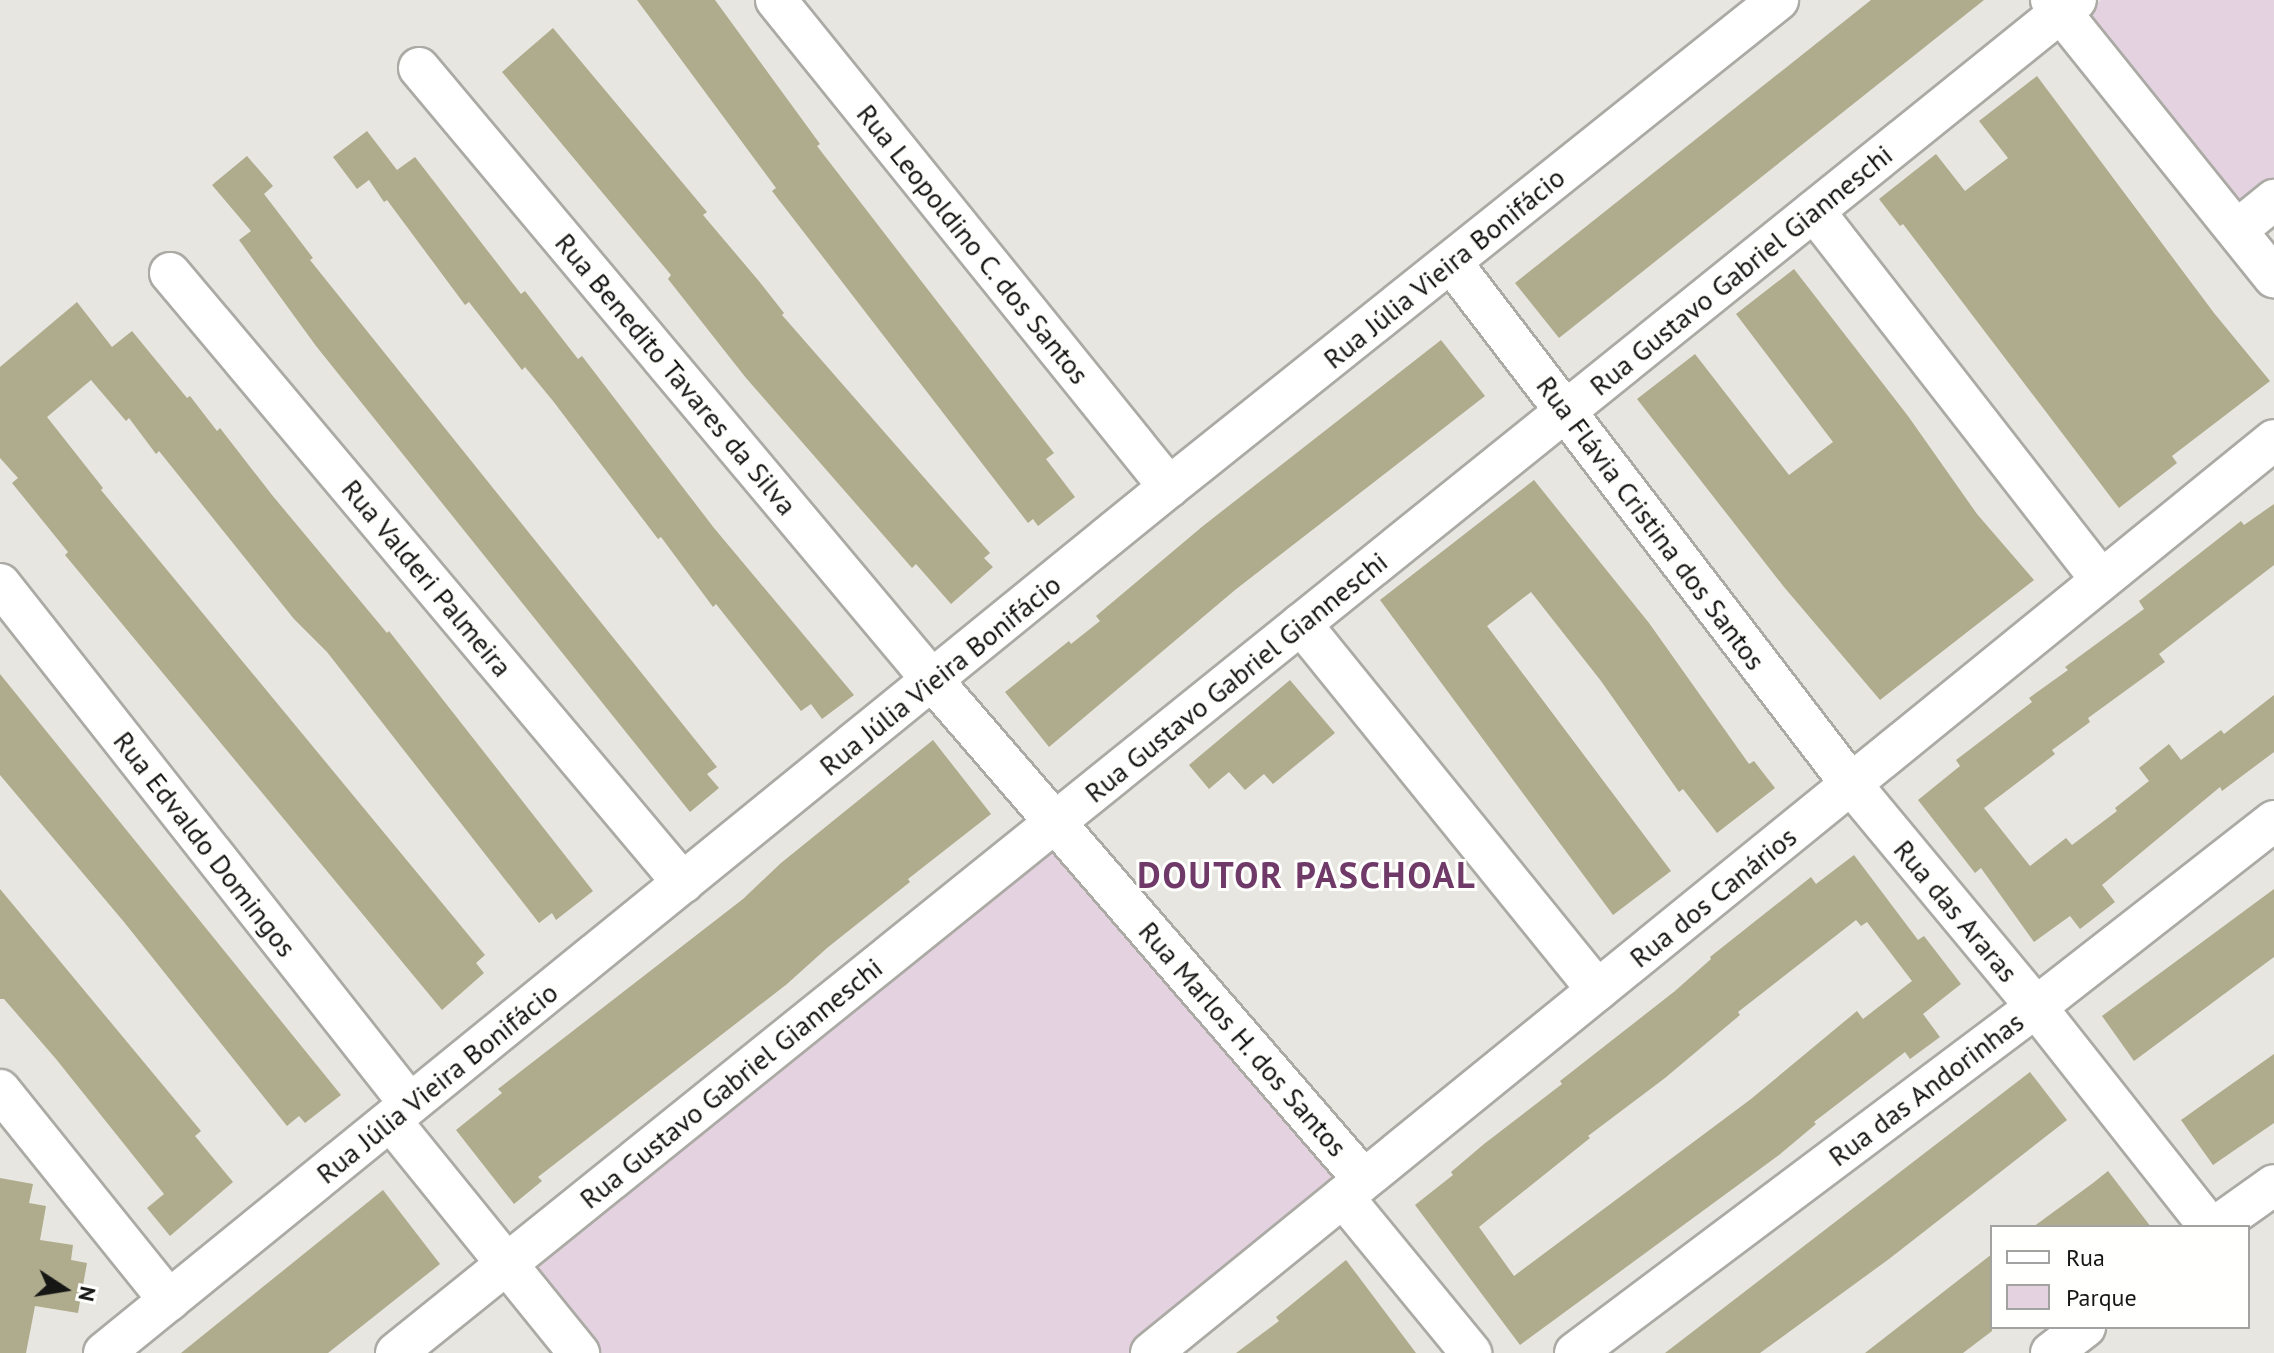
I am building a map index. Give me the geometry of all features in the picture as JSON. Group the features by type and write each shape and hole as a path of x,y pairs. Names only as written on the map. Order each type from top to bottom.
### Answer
{"street":[{"name":"Rua Leopoldino C. dos Santos","path":"776,0 1169,487"},
{"name":"Rua Júlia Vieira Bonifácio","path":"104,1353 1169,487 1778,0"},
{"name":"Rua Gustavo Gabriel Gianneschi","path":"396,1353 1814,211 2063,4"},
{"path":"2063,4 2274,277"},
{"name":"Rua Benedito Tavares da Silva","path":"419,68 933,681"},
{"path":"2237,230 2274,200"},
{"path":"1814,211 2101,580"},
{"name":"Rua Flávia Cristina dos Santos","path":"1451,262 1851,784"},
{"name":"Rua Valderi Palmeira","path":"170,273 683,883"},
{"name":"Rua dos Canários","path":"1151,1353 2274,440"},
{"name":"Rua Edvaldo Domingos","path":"0,584 401,1112 505,1265 579,1353"},
{"path":"1301,624 1597,990"},
{"name":"Rua Marlos H. dos Santos","path":"933,681 1056,823 1353,1188 1471,1353"},
{"name":"Rua das Araras","path":"1851,784 2036,1007 2210,1225"},
{"name":"Rua das Andorinhas","path":"1575,1353 2036,1007 2274,821"},
{"path":"0,1090 169,1300"},
{"path":"2215,1225 2274,1185"},
{"path":"2051,1353 2082,1329"}],"green space":[{"path":"2101,0 2274,0 2274,181 2236,213 2081,16"},
{"path":"1056,823 1364,1180 1151,1353 579,1353 505,1265"}],"building":[{"path":"637,0 715,0 820,144 817,146 1054,453 1046,459 1075,497 1038,526 1033,519 1028,523 772,191 776,188"},
{"path":"1871,0 1984,0 1559,338 1515,283"},
{"path":"553,28 707,212 703,215 758,280 784,313 782,315 990,553 984,558 993,567 951,604 916,564 912,568 746,378 668,279 671,275 502,72"},
{"path":"2037,76 2214,313 2270,381 2172,456 2177,463 2119,508 1903,224 1900,226 1879,199 1936,154 1965,191 2008,158 1979,121"},
{"path":"367,131 397,170 415,157 521,294 525,291 578,359 582,356 714,528 854,695 822,719 811,704 801,711 716,604 713,607 661,537 658,539 525,367 522,370 469,302 465,305 387,200 384,202 369,180 357,189 333,157"},
{"path":"247,156 273,186 264,194 313,258 310,260 717,767 707,774 719,788 690,812 316,346 239,240 251,231 212,185"},
{"path":"1794,269 1908,416 1977,514 2034,580 1880,700 1784,587 1637,399 1695,354 1789,475 1833,442 1736,314"},
{"path":"77,302 112,347 132,331 187,398 190,396 217,431 220,428 272,495 387,633 389,631 593,891 556,920 552,913 539,923 327,652 294,619 159,451 156,454 129,418 126,421 91,380 47,417 103,488 101,490 485,955 476,963 484,973 442,1010 65,555 68,552 12,483 18,478 0,458 0,367"},
{"path":"1441,340 1485,396 1235,590 1049,747 1005,692 1069,641 1071,644 1100,621 1096,616 1203,526"},
{"path":"1534,480 1649,623 1749,764 1754,761 1775,788 1717,833 1683,789 1679,792 1601,681 1531,592 1487,626 1671,871 1613,915 1380,600"},
{"path":"2274,504 2274,565 2159,654 2165,662 2088,718 2090,722 2052,750 2055,754 1984,808 2030,866 2066,838 2072,845 2117,811 2115,808 2149,781 2139,768 2169,744 2181,760 2221,730 2224,734 2274,695 2274,752 2222,791 2220,787 2102,885 2115,902 2080,929 2070,916 2034,942 1981,868 1975,873 1918,800 1960,766 1956,760 2032,702 2029,698 2068,670 2065,667 2144,609 2139,601 2241,521 2244,525"},
{"path":"0,674 341,1095 305,1123 299,1116 287,1126 124,922 0,775"},
{"path":"1290,680 1335,733 1273,784 1264,774 1245,790 1229,772 1209,789 1189,765"},
{"path":"933,740 991,814 908,879 910,882 787,984 538,1177 542,1181 514,1204 456,1130 502,1093 498,1089 743,899 781,863"},
{"path":"1854,855 1918,940 1924,936 1961,984 1923,1014 1940,1037 1910,1059 1905,1052 1814,1122 1816,1124 1779,1155 1520,1345 1415,1205 1453,1175 1451,1172 1484,1144 1562,1084 1560,1081 1675,991 1710,957 1811,877 1816,884","holes":["1856,920 1861,926 1867,922 1912,981 1863,1019 1857,1011 1751,1099 1514,1276 1479,1227 1590,1138 1588,1136 1665,1078 1740,1015 1738,1012"]},
{"path":"0,889 201,1131 195,1136 233,1182 170,1236 147,1208 164,1194 56,1059 4,999 0,999"},
{"path":"2274,889 2274,957 2134,1061 2102,1016"},
{"path":"2274,1054 2274,1123 2213,1165 2181,1120"},
{"path":"2030,1072 2067,1120 1889,1259 1760,1353 1665,1353"},
{"path":"2108,1171 2149,1225 2036,1225"},
{"path":"0,1178 33,1184 29,1203 46,1206 40,1240 73,1245 71,1260 87,1263 78,1313 35,1306 26,1353 0,1353"},
{"path":"383,1190 440,1264 328,1353 181,1353"},
{"path":"1990,1256 1992,1331 1963,1353 1865,1353"},
{"path":"1346,1260 1416,1353 1236,1353 1279,1321 1276,1317"}],"district":[{"name":"DOUTOR PASCHOAL","path":"1307,875"}]}
